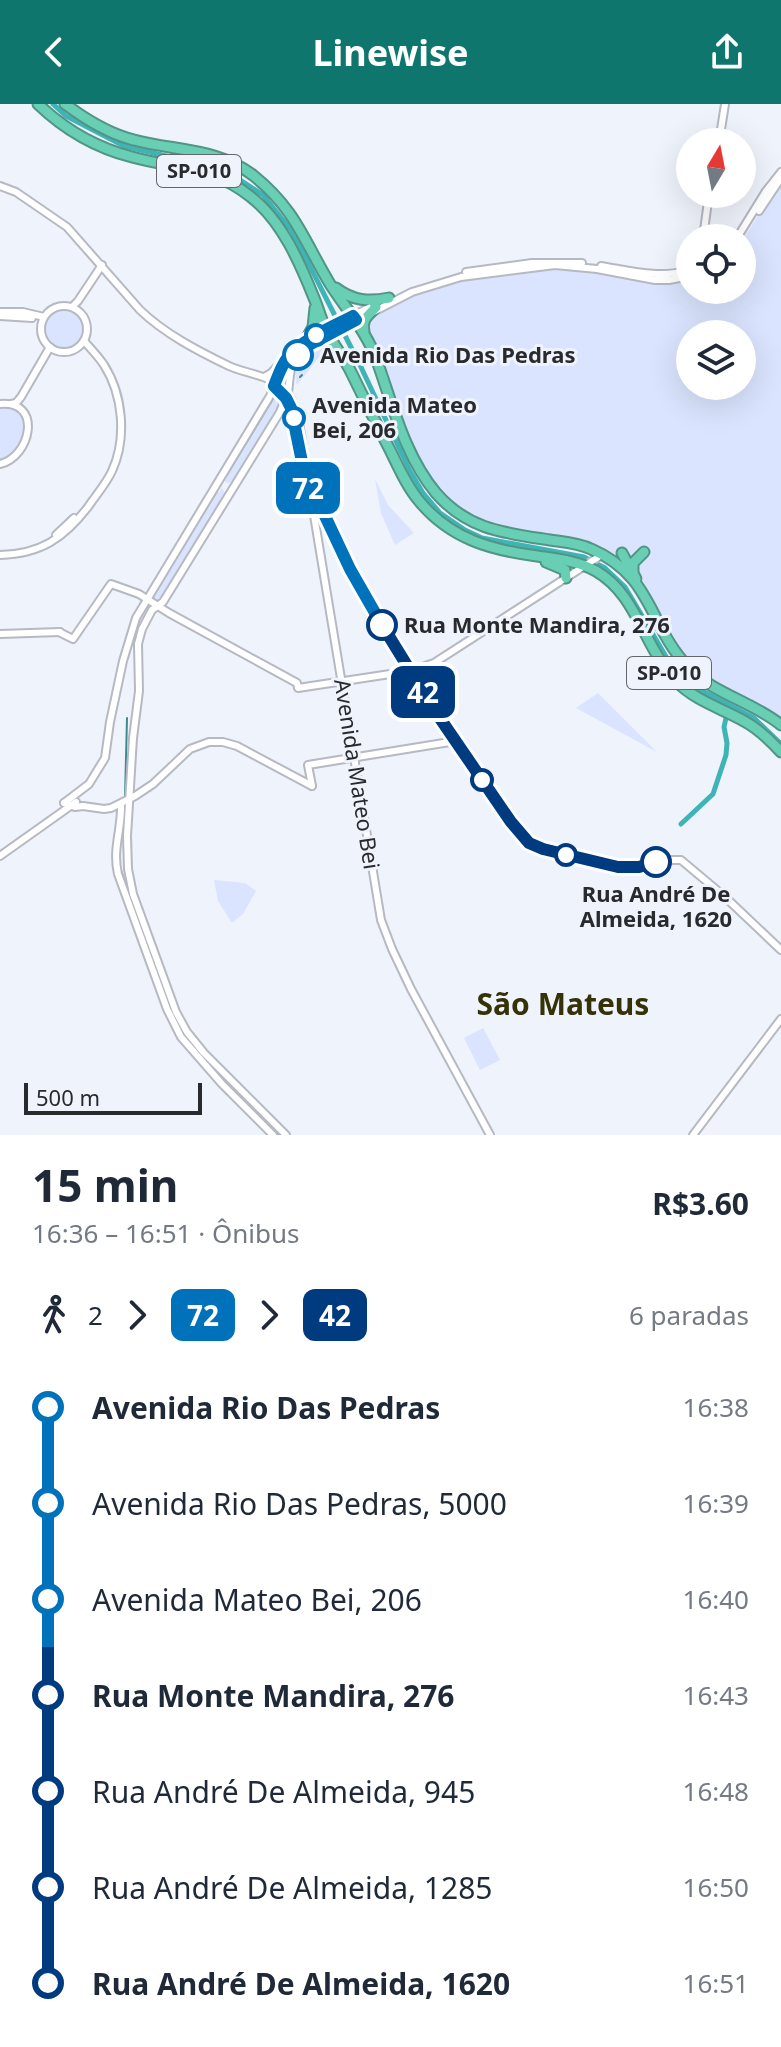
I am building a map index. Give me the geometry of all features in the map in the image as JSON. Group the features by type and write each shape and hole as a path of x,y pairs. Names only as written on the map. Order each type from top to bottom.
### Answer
{"highway":[{"name":"SP-010","path":"38,104 81,136 114,152 193,168 234,185 253,198 274,220 294,254 333,329 329,340 350,370 408,485 423,505 452,531 473,542 496,550 588,564 622,593 662,665 678,683 702,701 750,725 771,740 781,752"},
{"name":"SP-010","path":"65,104 131,140 204,153 247,171 279,198 370,346 412,453 426,479 447,504 481,527 589,547 623,568 639,585 687,666 702,679 754,706 781,725"},
{"path":"329,281 349,297 374,306"},
{"path":"304,343 314,322 314,297"},
{"path":"370,346 363,324 374,306 389,298"},
{"path":"633,573 634,560 644,552"},
{"path":"622,553 639,585"},
{"path":"524,555 561,567 569,574"}],"main road":[{"path":"721,128 725,104"},
{"path":"747,224 781,172"},
{"path":"748,224 781,178"},
{"path":"0,188 16,192 67,227 133,306 153,325 206,357 275,384"},
{"path":"389,298 437,278 489,267 532,263 575,262 652,274 676,274"},
{"path":"0,856 70,802 89,784 105,758 123,661 136,618 152,602 289,359 304,343 374,306 443,281 478,274 533,267 580,266 655,280 676,279"},
{"path":"75,308 102,268"},
{"path":"102,268 154,322 218,360 264,377 293,402 313,498 410,671 511,822 529,843 604,865 637,868 672,859 685,862 781,950"},
{"path":"0,314 43,318 56,307 75,308 87,324 83,343 70,351 52,348 42,335 43,318"},
{"path":"264,377 333,329"},
{"path":"0,553 36,549 66,533 97,494 115,464 121,429 118,401 103,364 83,343"},
{"path":"0,404 18,402 52,348"},
{"path":"22,410 22,403 52,348"},
{"path":"152,602 163,602 280,412 287,395 289,359"},
{"name":"Avenida Mateo Bei","path":"287,395 313,498 375,905 385,942 488,1135"},
{"path":"0,464 15,457 27,435 28,420 22,410 11,404"},
{"path":"280,412 291,408"},
{"path":"223,474 226,483 235,484"},
{"path":"215,489 225,488 227,496"},
{"path":"0,634 59,632 74,638 111,584 139,594 297,686 340,682 410,671 439,660 602,555"},
{"path":"152,602 152,610 139,635 139,691 115,850 118,874 173,1023 191,1050 273,1135"},
{"path":"123,661 139,667"},
{"path":"70,802 76,807 108,809 153,784 190,749 209,742 237,746 308,782 308,765 456,741"},
{"path":"124,801 127,859 133,894 176,1012 198,1047 286,1135"},
{"path":"693,1135 781,1019"}],"shaded area":[{"path":"781,183 781,720 764,706 725,688 688,660 639,573 605,549 558,537 515,531 470,518 447,501 431,484 398,415 366,329 367,321 375,312 424,289 460,279 537,270 580,270 658,283 676,280 676,304 756,304 756,224 753,224"},
{"path":"64,310 78,315 83,329 78,343 64,348 50,343 45,329 50,315"},
{"path":"321,340 329,342 339,356 323,364 319,357 297,385 296,371 301,359"},
{"path":"277,393 283,400 277,411 239,472 232,482 227,483 225,480"},
{"path":"0,408 15,410 24,424 15,450 0,460"},
{"path":"375,479 388,505 414,533 395,545 381,513"},
{"path":"222,488 225,493 160,603 152,600 218,492"},
{"path":"598,693 657,752 576,708"},
{"path":"214,880 245,883 256,891 243,914 232,923 218,901"},
{"path":"483,1028 500,1060 480,1070 464,1038"}],"waterway":[{"path":"53,104 66,116 124,146 225,170 263,195 292,231 410,471 440,513 482,538 584,557 605,568 625,587 671,665 693,686 754,718 781,744"},
{"path":"226,476 277,392"},
{"path":"160,584 217,491"},
{"path":"125,798 127,718"},
{"path":"681,824 713,794 726,755 726,718"},
{"path":"119,849 125,804"},
{"path":"120,868 166,993"},
{"path":"174,1014 187,1040"},
{"path":"194,1048 275,1130"}],"bus line":[{"name":"72","path":"298,355 309,345 356,320 353,316 314,336 291,354 274,386 291,408 309,496 318,501 350,569 382,625"},
{"name":"42","path":"382,625 435,711 511,822 529,843 604,865 639,867 656,862"}],"place":[{"name":"Avenida Rio Das Pedras","path":"298,355"},
{"name":"Avenida Mateo Bei, 206","path":"294,418"},
{"name":"Rua Monte Mandira, 276","path":"382,625"},
{"name":"Rua André De Almeida, 1620","path":"656,862"}],"district":[{"name":"São Mateus","path":"563,1005"}]}
